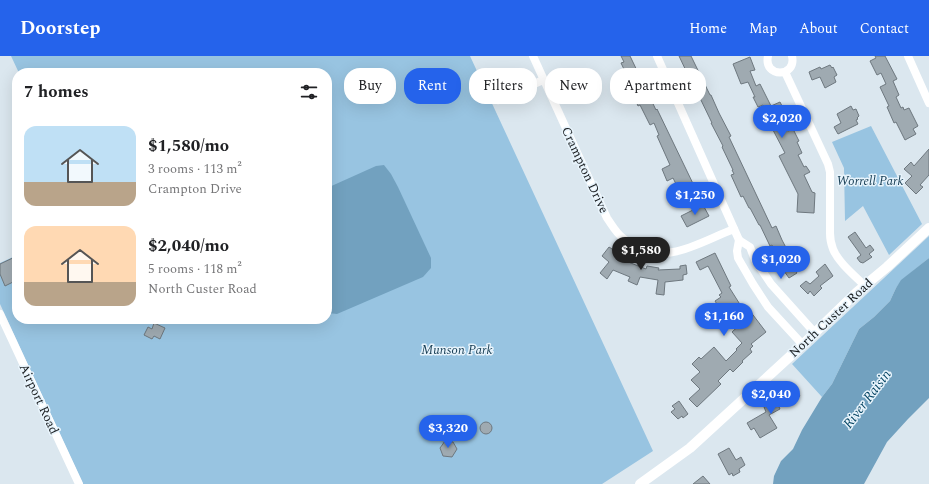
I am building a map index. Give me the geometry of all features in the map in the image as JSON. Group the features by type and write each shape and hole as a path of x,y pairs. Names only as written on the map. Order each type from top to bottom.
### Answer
{"street":[{"name":"Crampton Drive","path":"533,56 607,218 623,239 655,252 672,252 688,248 734,229"},
{"path":"657,56 739,240 750,247 755,260 771,284 815,334"},
{"path":"768,56 771,69 778,73 785,72 789,69 793,62 792,56"},
{"path":"908,56 929,103"},
{"path":"785,72 828,164 831,179 830,233 833,249 840,261 865,286"},
{"path":"537,83 543,80"},
{"name":"North Custer Road","path":"640,484 690,448 929,228"},
{"path":"739,240 737,251 738,258 753,284 768,306 803,345"},
{"name":"Airport Road","path":"0,314 79,484"}],"green space":[{"name":"Munson Park","path":"11,56 470,56 476,68 469,68 469,104 492,104 653,451 602,484 83,484 0,304 0,263 12,257 12,324 332,324 332,68 17,68"},
{"name":"Worrell Park","path":"871,126 922,224 889,255 863,206 845,221 844,168 832,142"},
{"path":"929,236 929,258 902,280 896,288 890,301 859,329 832,384 822,397 792,364"}],"water":[{"path":"384,165 391,174 431,258 431,268 423,277 337,314 332,313 332,186 376,166"},
{"name":"River Raisin","path":"929,258 929,398 887,442 864,484 773,484 774,476 781,461 793,449 802,430 822,397 832,384 859,329 890,301 901,280"}],"building":[{"path":"621,56 630,56 636,68 623,68 621,63 624,62"},
{"path":"679,56 691,56 697,68 685,68"},
{"path":"875,56 885,56 897,79 893,81 899,95 896,97 901,108 903,107 904,110 909,108 918,126 913,129 916,134 905,140 896,122 894,123 887,107 889,106 880,87 886,84 881,73 877,75 870,61 876,58"},
{"path":"750,57 755,70 750,71 756,86 760,84 771,106 780,102 783,108 780,110 784,118 782,119 788,131 793,129 799,141 797,142 802,153 798,155 804,167 806,166 810,172 804,175 812,192 815,193 814,213 797,212 798,194 779,156 785,153 773,130 775,129 763,105 758,107 748,82 741,84 733,64"},
{"path":"830,65 832,68 833,67 837,75 834,77 836,82 825,88 820,77 812,80 809,72 820,67 821,69"},
{"path":"706,87 731,136 729,137 772,228 776,226 794,263 791,264 797,273 789,278 784,271 772,245 770,246 743,196 741,197 731,175 734,174 733,170 703,104 706,104"},
{"path":"637,104 653,104 656,110 657,109 698,194 691,197 685,190 680,192 673,178 667,181 662,169 670,165 657,136 659,135 654,123 650,125 640,105 638,106"},
{"path":"851,106 853,110 856,109 859,116 856,120 858,124 838,134 834,127 841,123 837,114"},
{"path":"929,149 929,175 920,185 923,187 916,194 905,183 912,176 904,169 911,162 914,166"},
{"path":"703,205 709,216 687,227 681,216"},
{"path":"855,232 866,248 870,245 874,250 869,254 872,257 863,263 857,258 861,255 848,237"},
{"path":"609,247 620,254 618,258 646,269 647,266 659,268 658,270 680,269 680,266 686,265 687,274 683,275 683,280 665,282 664,295 656,294 658,280 640,277 637,285 628,281 630,277 613,270 607,279 600,273 609,262 602,256"},
{"path":"715,253 731,286 729,287 746,314 750,311 766,332 751,344 753,346 750,349 752,352 742,361 743,362 733,372 730,369 718,381 721,384 697,407 689,399 700,389 691,380 700,372 692,364 699,357 701,359 714,347 726,361 742,343 732,332 744,321 734,309 731,312 726,305 720,309 715,301 721,297 719,295 722,293 708,266 700,270 696,262"},
{"path":"12,258 12,282 5,286 0,274 0,264"},
{"path":"825,264 833,276 820,286 822,288 814,296 810,291 808,294 800,286 806,281 810,284 819,276 816,272"},
{"path":"154,324 165,328 160,339 154,336 152,339 144,335 148,327 152,329"},
{"path":"795,389 800,396 790,402 788,400 779,407 780,409 769,415 777,428 760,438 754,428 751,430 747,423 766,412 764,407"},
{"path":"679,401 688,414 683,418 682,416 678,419 671,412 675,409 672,406"},
{"path":"484,422 488,422 492,428 488,434 484,434 480,430 480,426"},
{"path":"445,441 453,442 457,449 452,457 443,456 440,448"},
{"path":"729,448 736,460 741,457 745,465 739,469 740,472 733,476 732,473 729,475 718,454"},
{"path":"703,476 710,484 693,484"}]}
